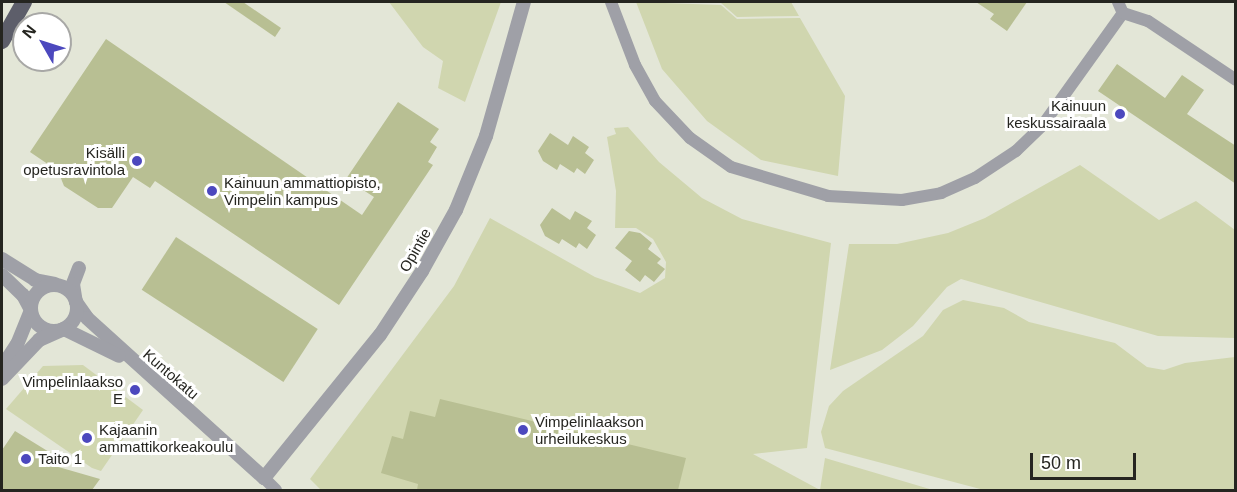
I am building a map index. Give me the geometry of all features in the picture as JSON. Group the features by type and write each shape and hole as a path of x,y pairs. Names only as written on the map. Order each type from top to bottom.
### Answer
{"highway":[{"path":"2,32 24,2"},
{"path":"2,41 24,2"}],"street":[{"name":"Opintie","path":"264,478 380,335 451,220 486,136 524,2"},
{"path":"611,2 635,65 655,101 690,138 731,166 828,196 902,200 950,189 975,178 1017,151 1042,126 1121,7 1148,21 1236,81"},
{"path":"2,260 50,286 63,287 76,302"},
{"path":"2,367 17,344 38,292 79,268 73,284 76,302 74,321 64,329 39,340 2,379"},
{"path":"2,275 23,295 43,328 64,329 129,360"},
{"name":"Kuntokatu","path":"76,302 87,318 129,360 276,490"}],"green space":[{"path":"389,2 501,2 465,102 438,88 443,61 423,47"},
{"path":"636,2 721,5 737,19 800,18 845,96 838,176 761,160 707,121 662,69"},
{"path":"668,2 791,2 799,16 737,17 721,3"},
{"path":"628,127 659,162 702,198 742,219 831,243 807,448 753,454 820,490 321,490 310,479 454,286 490,218 595,277 640,293 665,278 666,262 653,239 636,228 615,228 616,191 607,137 616,134 614,128"},
{"path":"1080,165 1159,220 1196,201 1235,230 1235,338 1158,336 961,279 947,287 913,326 882,350 830,370 849,244 897,244 948,233 985,218"},
{"path":"963,300 1004,308 1029,322 1115,343 1147,367 1164,370 1185,363 1235,357 1235,490 984,490 825,448 821,432 829,406 843,391 923,336 943,310"},
{"path":"83,365 143,410 101,471 92,468 6,409 43,366"},
{"path":"825,458 933,490 820,490"}],"building":[{"path":"224,2 243,2 281,28 275,37"},
{"path":"976,2 1027,2 1007,31 990,19 994,14"},
{"path":"106,39 362,215 374,197 346,179 398,102 439,129 430,142 437,147 428,162 433,165 339,305 155,181 150,188 133,177 112,208 98,208 64,186 58,171 30,152"},
{"path":"1117,64 1165,98 1182,75 1204,90 1187,114 1236,146 1236,184 1098,91"},
{"path":"550,133 568,145 573,136 589,147 585,153 594,160 585,174 577,168 574,173 560,164 557,170 543,161 538,151"},
{"path":"552,208 570,220 575,211 592,221 587,228 596,235 587,249 579,243 576,248 562,239 559,244 545,236 540,225"},
{"path":"629,231 640,233 652,243 648,249 661,259 657,263 665,269 654,282 645,275 640,282 625,270 632,261 615,248"},
{"path":"176,237 318,329 283,382 142,290"},
{"path":"440,399 686,458 678,490 417,490 418,484 381,473 392,436 403,439 410,411 435,417"},
{"name":"Taito 1","path":"15,431 54,455 48,464 100,479 92,490 2,490 2,450"}],"place":[{"name":"Kainuun keskussairaala","path":"1120,114"},
{"name":"Kisälli opetusravintola","path":"137,161"},
{"name":"Kainuun ammattiopisto, Vimpelin kampus","path":"212,191"},
{"name":"Vimpelinlaakso E","path":"135,390"},
{"name":"Vimpelinlaakson urheilukeskus","path":"523,430"},
{"name":"Kajaanin ammattikorkeakoulu","path":"87,438"},
{"name":"Taito 1","path":"26,459"}]}
